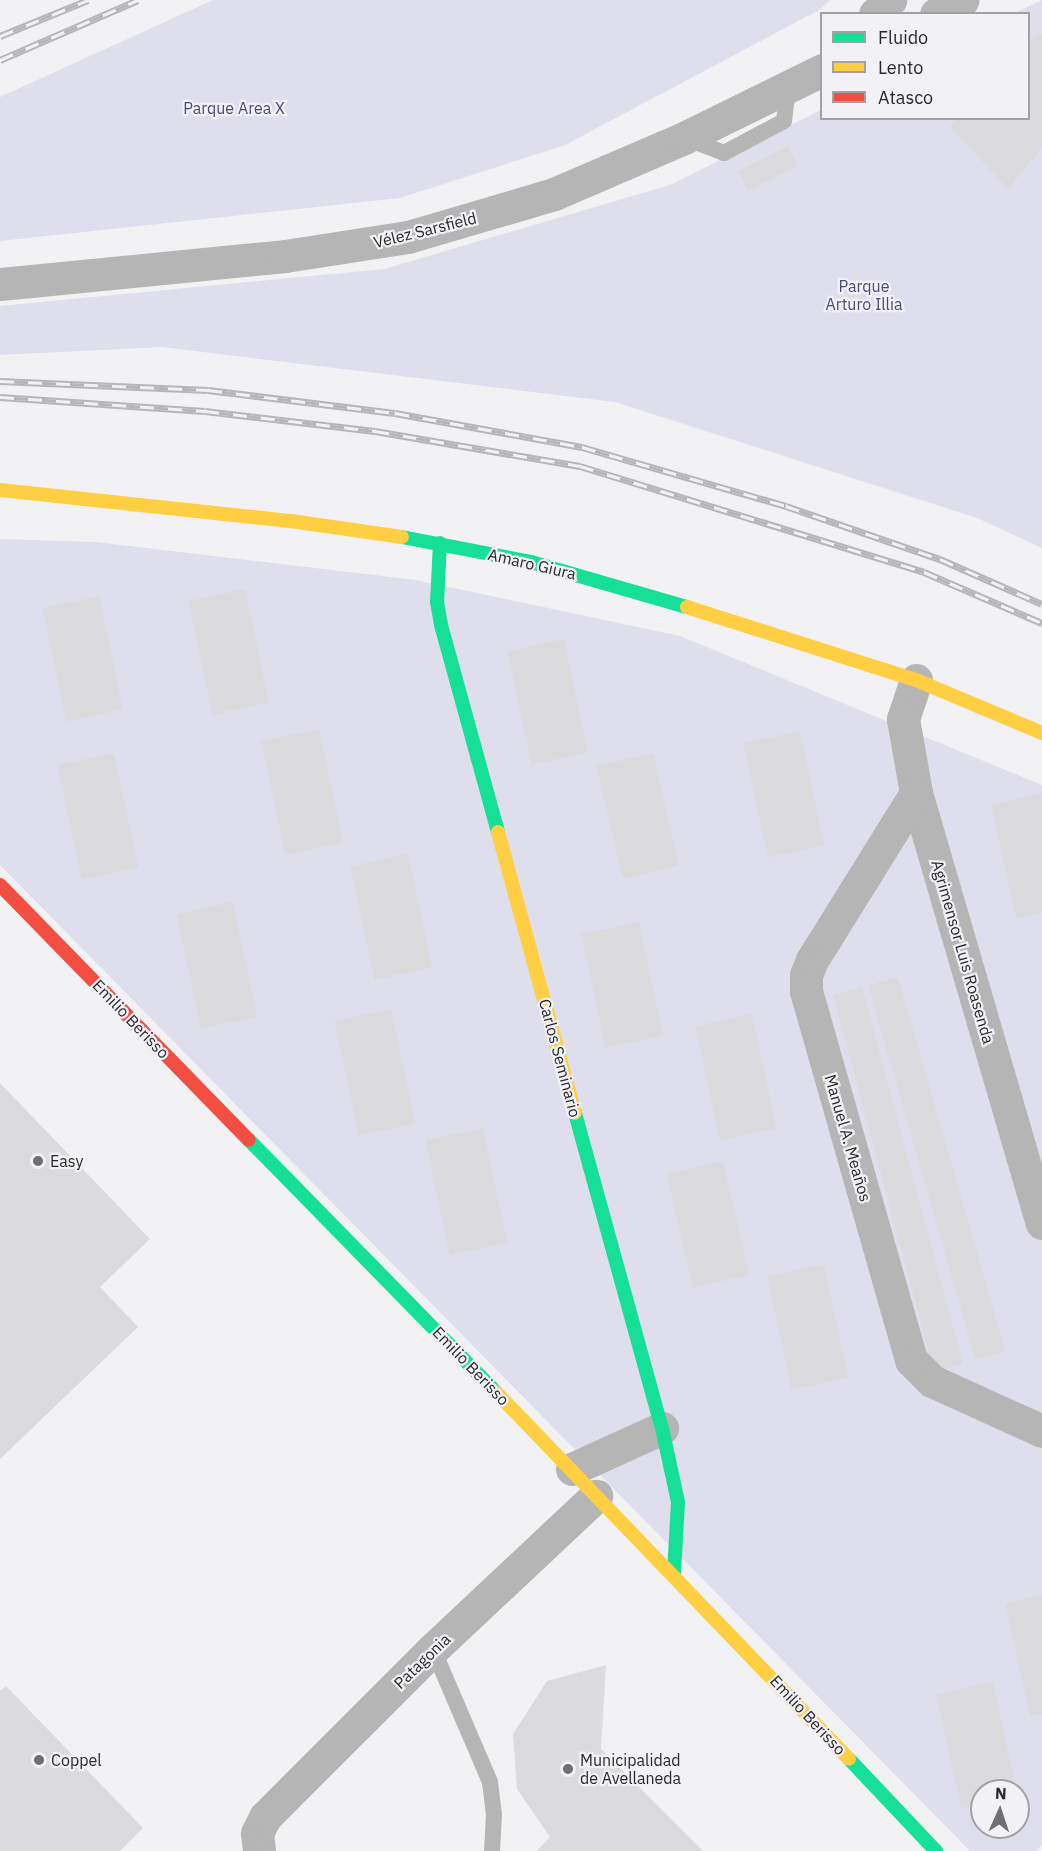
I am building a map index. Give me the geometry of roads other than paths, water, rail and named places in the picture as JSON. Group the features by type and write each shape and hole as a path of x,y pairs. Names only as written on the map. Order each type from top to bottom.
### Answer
{"street":[{"path":"877,12 890,0"},
{"path":"940,12 963,0"},
{"path":"788,87 820,61"},
{"name":"Vélez Sarsfield","path":"0,284 285,256 408,237 554,194 684,138 820,71"},
{"name":"Amaro Giura","path":"0,490 168,505 440,543 629,589 916,680 1042,733"},
{"name":"Carlos Seminario","path":"440,543 437,602 441,625 662,1428 678,1502 674,1574"},
{"name":"Agrimensor Luis Roasenda","path":"916,680 903,719 916,793 1042,1223"},
{"name":"Manuel A. Meaños","path":"916,793 812,960 806,975 806,991 911,1360 932,1381 1042,1431"},
{"name":"Emilio Berisso","path":"0,885 573,1469 596,1496 674,1574 936,1851"},
{"path":"573,1469 662,1428"},
{"name":"Patagonia","path":"258,1842 266,1816 433,1648 596,1496"}],"lane":[{"path":"433,1648 490,1782 495,1814 492,1851"}],"railway":[{"path":"0,36 88,0"},
{"path":"0,60 138,0"},
{"path":"0,381 208,390 395,413 582,447 786,506 940,559 1042,604"},
{"path":"0,397 205,411 375,431 580,466 924,572 1042,623"}],"place":[{"name":"Easy","path":"38,1161"},
{"name":"Coppel","path":"39,1760"},
{"name":"Municipalidad de Avellaneda","path":"568,1769"}],"park label":[{"name":"Parque Area X","path":"234,108"},
{"name":"Parque Arturo Illia","path":"864,295"}]}
